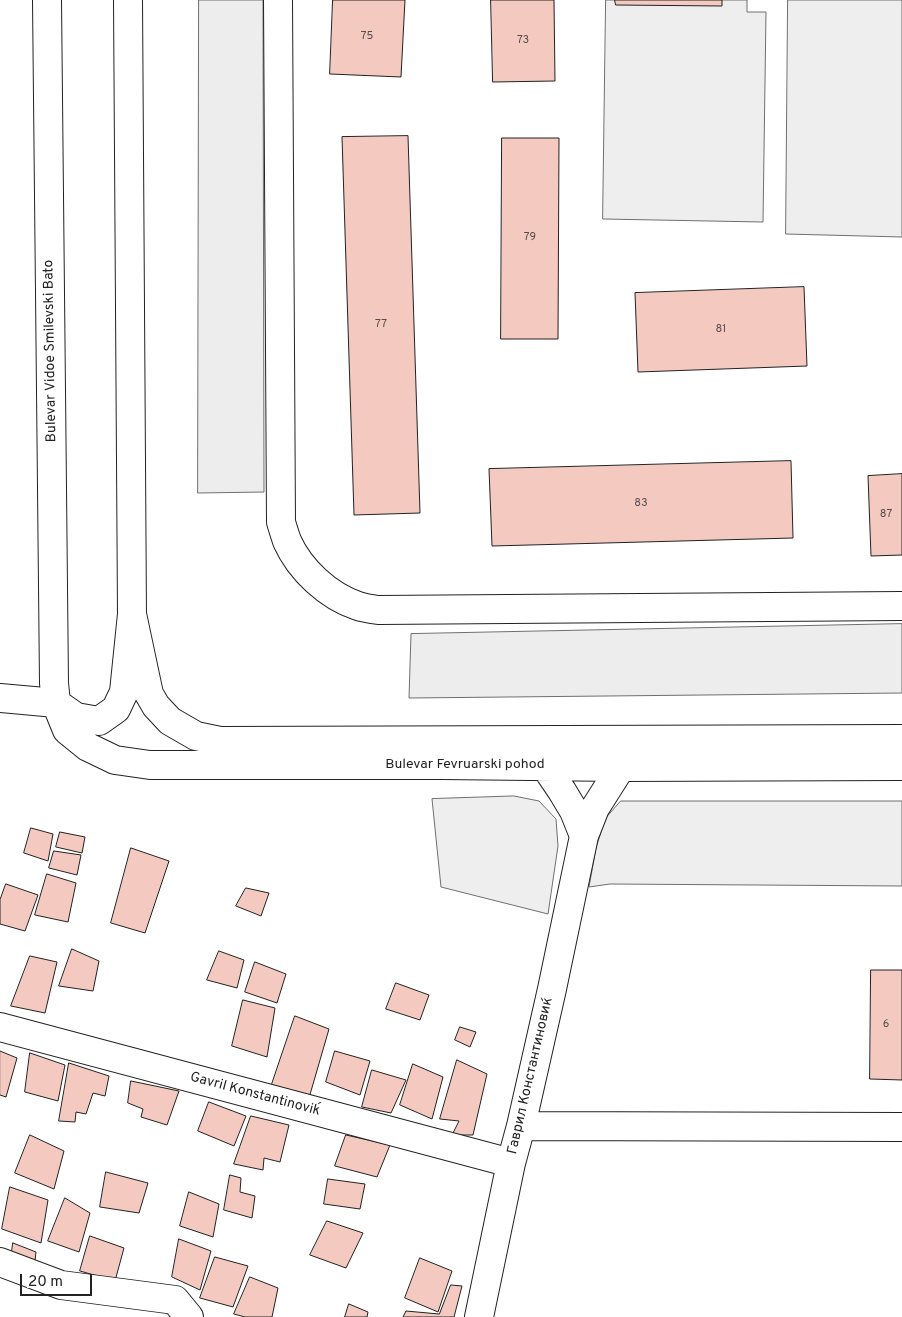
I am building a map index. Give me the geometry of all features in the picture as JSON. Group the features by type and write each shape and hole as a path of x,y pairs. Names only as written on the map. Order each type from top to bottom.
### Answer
{"street":[{"name":"Bulevar Vidoe Smilevski Bato","path":"47,0 56,703"},
{"path":"0,698 56,703 76,717 99,721 116,709 124,692 132,614 128,0"},
{"path":"278,0 281,522 298,560 323,587 339,598 358,606 378,610 902,606"},
{"name":"Bulevar Fevruarski pohod","path":"132,614 149,694 156,706 170,721 196,736 220,741 902,739"},
{"name":"Bulevar Fevruarski pohod","path":"56,703 67,730 88,747 115,760 150,765 902,766"},
{"path":"545,766 574,811 584,836"},
{"name":"Гаврил Константиновиќ","path":"479,1317 511,1163 521,1126 584,836 595,808 621,767"},
{"name":"Gavril Konstantinoviḱ","path":"0,1027 511,1163"},
{"path":"521,1126 902,1127"},
{"path":"0,1262 61,1285 175,1300 189,1317"}],"shaded area":[{"path":"199,0 263,0 264,492 198,493"},
{"path":"606,0 747,0 747,12 766,12 763,222 603,219"},
{"path":"788,0 902,0 902,237 786,234"},
{"path":"902,624 902,693 409,698 411,634"},
{"path":"514,796 539,801 556,819 558,846 548,914 441,887 432,799"},
{"path":"621,801 902,801 902,886 610,884 589,887 596,848 605,819"}],"building":[{"path":"333,0 405,0 401,77 330,74"},
{"path":"491,0 554,0 555,81 493,82"},
{"path":"615,0 722,0 722,6 616,5"},
{"path":"408,136 420,513 354,515 342,137"},
{"path":"502,138 559,138 558,339 501,339"},
{"path":"804,287 807,366 638,372 635,293"},
{"path":"791,461 793,538 492,546 489,469"},
{"path":"902,474 902,555 871,556 868,476"},
{"path":"31,828 53,834 48,861 24,853"},
{"path":"60,832 85,837 82,853 56,847"},
{"path":"131,848 169,861 145,933 111,923"},
{"path":"54,851 81,855 77,875 49,868"},
{"path":"47,874 76,883 68,922 35,915"},
{"path":"6,884 38,895 25,931 0,924 0,900"},
{"path":"246,888 269,893 261,916 236,906"},
{"path":"72,949 99,961 93,991 59,986"},
{"path":"219,951 244,960 237,988 207,980"},
{"path":"30,956 57,962 45,1013 11,1006"},
{"path":"255,962 286,974 277,1003 245,992"},
{"path":"871,970 902,970 902,1080 870,1079"},
{"path":"396,983 429,995 420,1020 386,1009"},
{"path":"243,1000 275,1008 267,1057 232,1046"},
{"path":"295,1016 329,1029 309,1098 271,1087"},
{"path":"460,1027 476,1032 470,1047 455,1040"},
{"path":"0,1051 17,1058 6,1097 0,1095"},
{"path":"335,1051 370,1061 360,1095 326,1082"},
{"path":"30,1053 65,1065 58,1101 25,1092"},
{"path":"457,1060 487,1074 473,1135 452,1135 459,1121 440,1119"},
{"path":"69,1063 109,1076 105,1096 93,1093 86,1114 76,1112 75,1122 59,1121"},
{"path":"413,1064 443,1077 432,1119 400,1105"},
{"path":"372,1070 406,1080 391,1113 362,1107"},
{"path":"131,1081 179,1091 167,1125 141,1117 143,1109 128,1103"},
{"path":"209,1102 246,1116 234,1146 198,1131"},
{"path":"251,1116 289,1125 280,1162 264,1158 263,1170 234,1164"},
{"path":"30,1135 64,1151 54,1189 15,1173"},
{"path":"346,1135 390,1145 377,1177 335,1166"},
{"path":"106,1172 148,1183 139,1213 100,1207"},
{"path":"230,1175 241,1178 240,1192 255,1196 252,1218 224,1210"},
{"path":"328,1179 365,1184 360,1209 324,1204"},
{"path":"10,1187 48,1200 41,1243 2,1229"},
{"path":"189,1192 219,1204 213,1237 180,1226"},
{"path":"65,1198 90,1213 79,1252 48,1241"},
{"path":"327,1221 363,1233 346,1268 310,1255"},
{"path":"90,1236 124,1248 115,1281 80,1271"},
{"path":"179,1239 211,1251 200,1290 172,1277"},
{"path":"13,1243 36,1252 34,1269 11,1259"},
{"path":"215,1257 248,1266 233,1307 200,1298"},
{"path":"420,1258 452,1271 438,1312 405,1298"},
{"path":"250,1277 278,1288 272,1317 245,1317 234,1314"},
{"path":"451,1285 462,1286 454,1317 403,1317 406,1311 439,1314"},
{"path":"349,1304 368,1312 367,1317 345,1317"}]}
